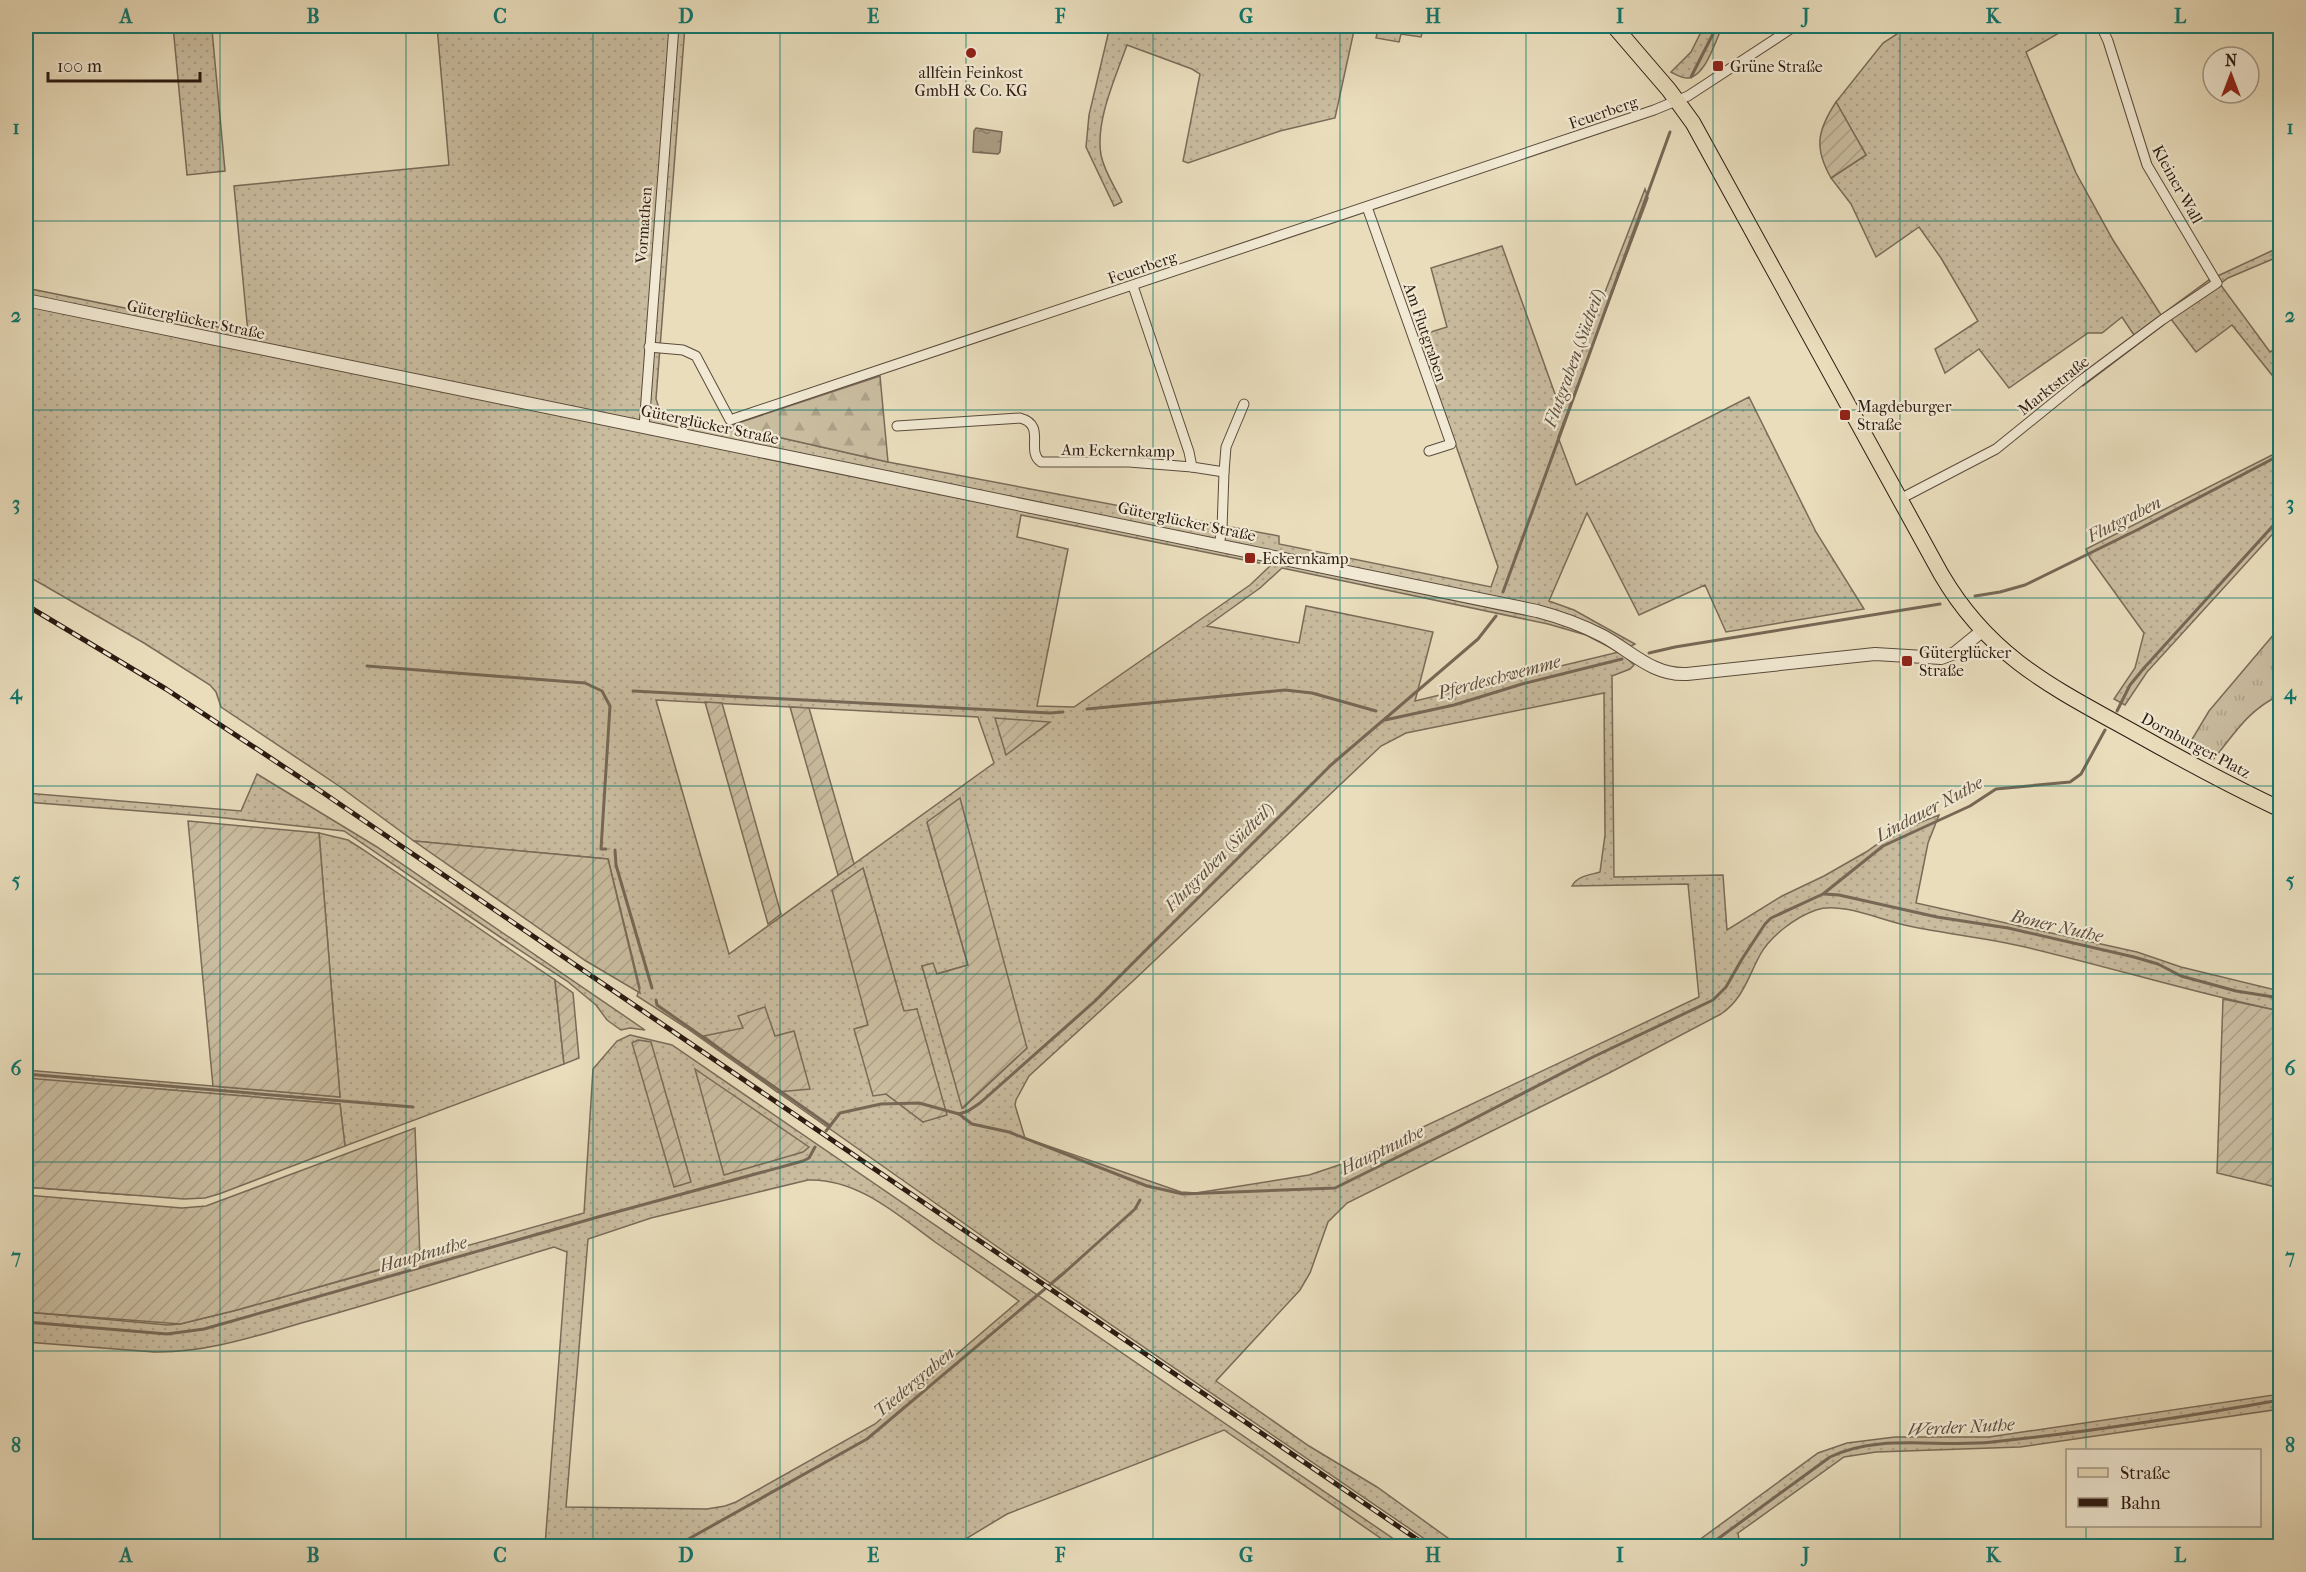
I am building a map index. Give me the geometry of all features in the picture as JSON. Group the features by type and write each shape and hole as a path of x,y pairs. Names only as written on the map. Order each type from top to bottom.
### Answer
{"main road":[{"path":"1614,26 1677,100 1706,144 1953,593 1982,630"},
{"name":"Dornburger Platz","path":"1982,630 2005,653 2034,675 2126,728 2280,809"}],"street":[{"name":"Vormathen","path":"644,427 674,26"},
{"path":"1677,100 1688,96 1795,26"},
{"name":"Kleiner Wall","path":"2102,26 2147,165 2217,283"},
{"name":"Feuerberg","path":"650,347 683,350 696,356 730,420 1367,207 1654,110 1677,100"},
{"name":"Am Flutgraben","path":"1367,207 1451,444 1429,451"},
{"name":"Marktstraße","path":"1900,499 1996,449 2080,381 2162,320 2217,283"},
{"name":"Am Eckernkamp","path":"1133,286 1192,467"},
{"name":"Güterglücker Straße","path":"26,300 1537,611 1570,621 1616,643 1662,672 1676,675 1875,654 1941,658 1955,653 1982,630"},
{"path":"1219,545 1222,529 1226,447 1244,404"},
{"name":"Am Eckernkamp","path":"897,426 1020,418 1027,420 1034,429 1035,454 1041,462 1129,462 1224,472"}],"green space":[{"path":"173,26 271,26 212,30 225,171 187,175"},
{"path":"437,26 685,26 656,399 661,414 729,426 888,462 1279,536 1279,544 1491,587 1498,567 1418,336 1447,327 1431,268 1502,246 1560,408 1645,189 1648,198 1558,437 1576,485 1749,397 1816,532 1864,609 1726,632 1705,585 1639,615 1587,513 1549,601 1574,610 1635,644 1620,652 1634,665 1612,676 1614,877 1723,875 1727,930 1782,896 1866,852 1893,833 1939,815 1928,843 1916,903 2137,952 2181,967 2280,991 2280,1011 2025,947 1909,926 1849,910 1826,908 1816,910 1800,917 1770,941 1760,955 1740,995 1721,1014 1609,1073 1347,1203 1328,1222 1310,1273 1300,1290 1216,1381 1309,1446 1377,1487 1459,1546 1435,1546 1009,1255 685,1027 637,996 640,988 608,859 414,841 339,786 221,707 216,692 210,685 144,643 26,575 26,288 248,333 234,186 449,165","holes":["1021,515 1270,566 1250,585 1074,707 1037,706 1068,549 1017,537","1282,568 1548,624 1586,635 1619,652 1415,701 1433,632 1306,606 1299,643 1207,626 1260,588","1604,693 1605,835 1600,872 1580,878 1572,886 1688,884 1699,997 1351,1161 1309,1175 1196,1193 1181,1192 1025,1138 1015,1105 1029,1076 1133,981 1381,746 1406,733","656,700 978,717 994,763 729,954","927,822 1027,1048 963,1108 922,966 936,974 968,965","863,868 904,1012 917,1009 923,1122 886,1094 855,1029 868,1025"]},
{"path":"1110,26 1355,26 1335,118 1280,131 1188,163 1183,161 1200,74 1127,45 1108,99 1101,128 1102,161 1122,202 1114,206 1086,147 1089,115"},
{"path":"1379,26 1424,26 1421,37 1401,34 1399,42 1376,38"},
{"path":"1424,26 1449,26 1448,29"},
{"path":"1704,26 1723,26 1701,70 1689,78 1671,72 1691,52"},
{"path":"1909,26 2071,26 2026,52 2076,173 2113,240 2161,315 2209,280 2280,247 2280,256 2228,278 2220,284 2270,352 2280,346 2280,385 2232,325 2196,352 2171,319 2083,386 2078,377 2134,335 2122,317 2102,333 2088,333 2009,388 1979,349 1945,373 1935,349 1978,321 1941,258 1919,227 1876,257 1851,204 1831,178 1866,155 1836,102 1883,43"},
{"path":"1836,102 1866,155 1831,178 1822,158 1820,140 1825,122"},
{"path":"880,376 888,462 729,426"},
{"path":"2280,451 2280,526 2147,672 2125,705 2114,699 2135,668 2144,633 2090,558 2086,549"},
{"path":"2280,627 2280,695 2251,715 2213,760 2188,746 2209,711"},
{"path":"705,702 722,703 781,914 768,924"},
{"path":"790,707 809,708 854,864 838,875"},
{"path":"995,718 1050,722 1006,755"},
{"path":"257,774 377,847 645,1030 630,1028 621,1030 607,1020 596,1005 567,981 344,831 216,817 26,802 26,793 241,811"},
{"path":"960,798 1027,1048 962,1108 922,966 933,963 937,974 968,965 927,822"},
{"path":"188,821 319,833 340,1097 213,1086"},
{"path":"319,833 348,840 555,980 564,1064 345,1146 340,1104 122,1086 130,1195 26,1187 26,1070 340,1097"},
{"path":"414,841 608,859 640,993 586,961"},
{"path":"863,868 904,1011 917,1009 947,1115 923,1122 886,1094 873,1096 854,1029 868,1025 832,890"},
{"path":"555,980 573,993 579,1058 564,1064"},
{"path":"2223,999 2280,1011 2280,1188 2217,1173"},
{"path":"765,1007 775,1036 794,1031 810,1089 777,1092 704,1036 743,1028 738,1016"},
{"path":"630,1035 672,1045 1404,1546 1392,1546 1224,1430 1007,1514 954,1546 545,1546 567,1252 554,1247 399,1295 212,1347 154,1352 26,1342 26,1312 168,1325 180,1324 584,1213 593,1069 617,1041","holes":["808,1180 843,1185 876,1200 1019,1301 875,1424 736,1502 707,1509 566,1507 588,1239 651,1218"]},
{"path":"638,1040 651,1042 691,1182 674,1187 632,1043"},
{"path":"695,1069 809,1147 803,1152 724,1175"},
{"path":"26,1078 340,1104 345,1146 205,1198 184,1199 26,1187"},
{"path":"415,1128 420,1258 180,1324 26,1312 26,1195 182,1208 206,1206"},
{"path":"2280,1394 2280,1409 2020,1447 1876,1452 1844,1457 1738,1533 1740,1546 1691,1546 1818,1453 1847,1443 1895,1437 1989,1437"}],"water":[{"path":"976,128 1002,132 998,154 973,152"}],"waterway":[{"name":"Flutgraben (Südteil)","path":"1691,77 1717,26"},
{"name":"Flutgraben (Südteil)","path":"1503,592 1670,132"},
{"name":"Flutgraben","path":"1975,596 2025,585 2139,529 2280,455"},
{"name":"Lindauer Nuthe","path":"2117,711 2130,685 2144,668 2280,518"},
{"name":"Lindauer Nuthe","path":"1649,653 1940,604"},
{"name":"Flutgraben (Südteil)","path":"959,1114 980,1103 1095,1001 1331,765 1478,639 1496,616"},
{"name":"Pferdeschwemme","path":"1385,720 1454,705 1522,684 1622,659"},
{"path":"367,666 585,683 602,691 610,706 601,849 606,849"},
{"path":"1087,709 1285,690 1312,693 1376,711"},
{"path":"633,691 1063,712"},
{"name":"Hauptnuthe","path":"826,1131 840,1113 881,1104 919,1103 959,1114 972,1124 1009,1132 1147,1186 1183,1194 1335,1188 1593,1057 1713,1000 1726,987 1742,959 1771,918 1823,894 1883,846 1970,806 1996,789 2070,782 2081,774 2105,730"},
{"path":"615,850 616,865 652,988"},
{"name":"Boner Nuthe","path":"1824,894 1839,895 1937,917 2008,928 2134,957 2158,964 2181,976 2236,991 2280,998"},
{"path":"656,1000 657,1005 830,1126"},
{"path":"26,1074 413,1107"},
{"name":"Hauptnuthe","path":"26,1322 167,1334 204,1329 803,1161 809,1158 815,1147"},
{"name":"Tiedergraben","path":"676,1546 867,1439 1065,1272 1135,1209 1140,1200"},
{"name":"Werder Nuthe","path":"1708,1546 1830,1457 1868,1445 1992,1442 2136,1424 2280,1400"}],"railway":[{"path":"26,605 166,689 322,792 1427,1546"}],"place":[{"name":"allfein Feinkost GmbH & Co. KG","path":"971,53"},
{"name":"Grüne Straße","path":"1718,66"},
{"name":"Magdeburger Straße","path":"1845,415"},
{"name":"Eckernkamp","path":"1250,558"},
{"name":"Güterglücker Straße","path":"1907,661"}]}
